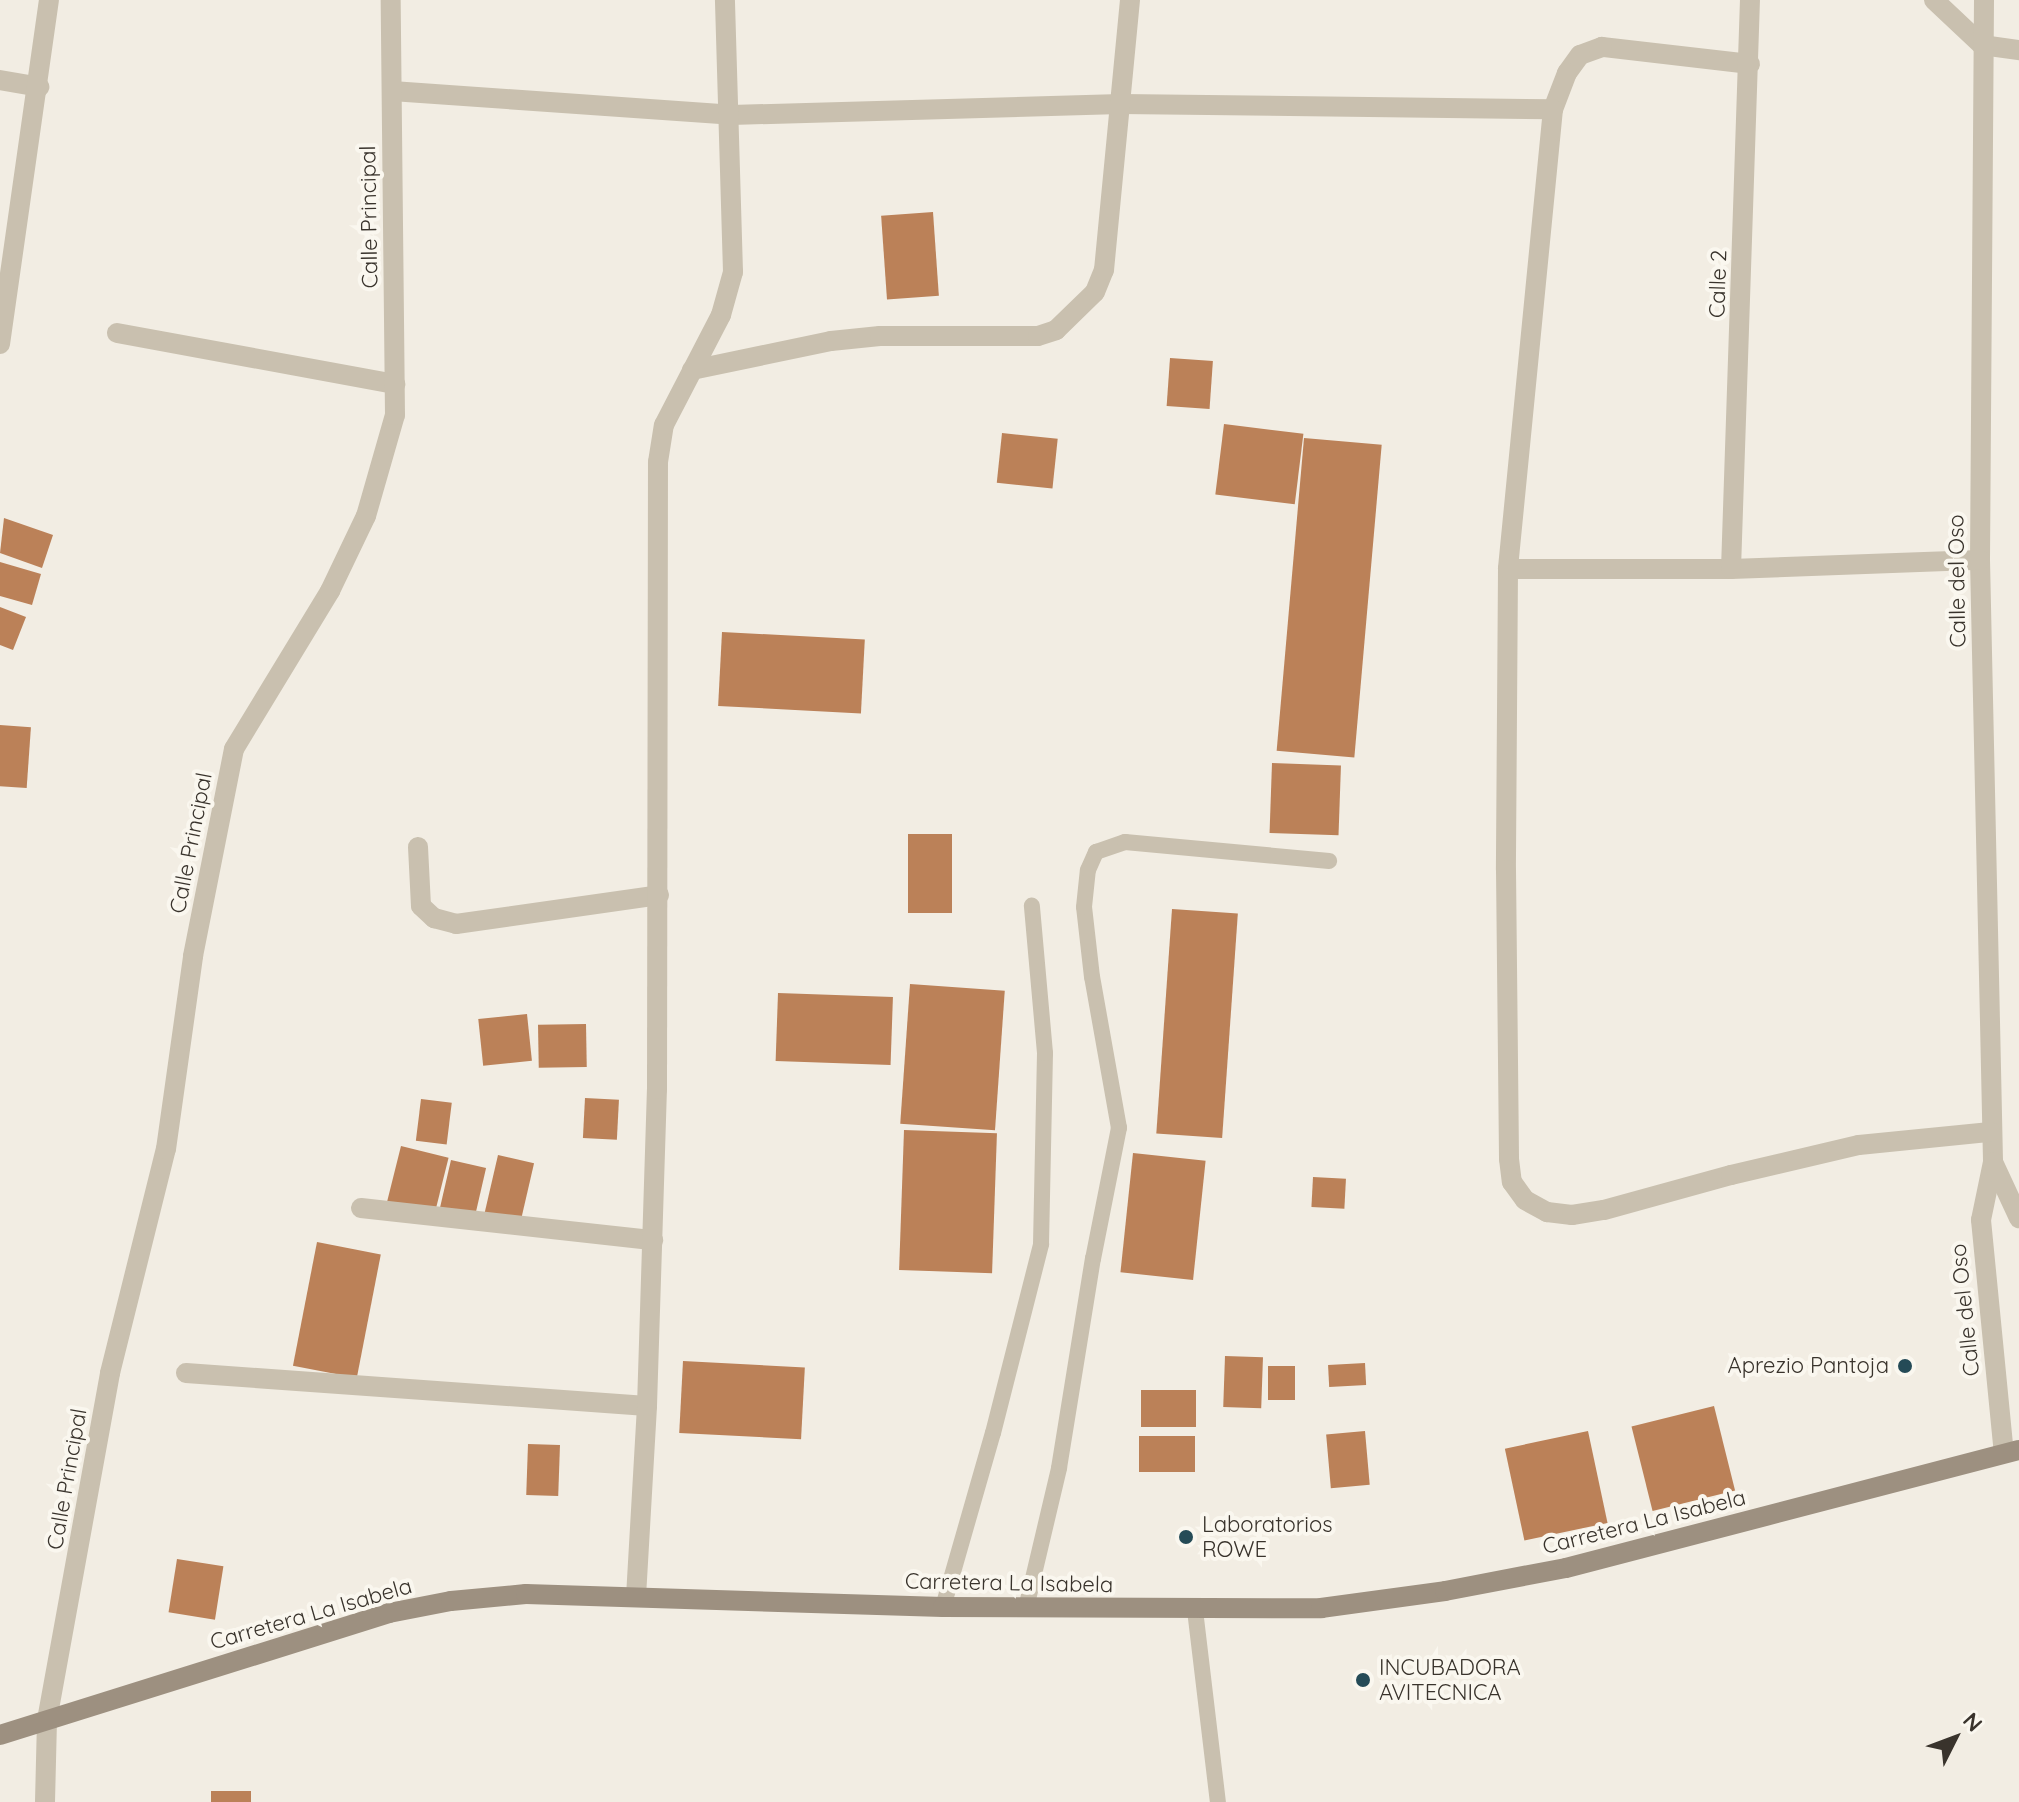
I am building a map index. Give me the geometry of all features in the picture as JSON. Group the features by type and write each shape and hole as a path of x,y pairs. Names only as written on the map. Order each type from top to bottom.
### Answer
{"main road":[{"name":"Carretera La Isabela","path":"0,1735 389,1613 451,1601 526,1594 943,1607 1321,1608 1460,1588 1566,1568 2012,1452"}],"street":[{"path":"0,344 2,312 39,87 49,0"},
{"name":"Calle Principal","path":"45,1802 47,1720 110,1373 166,1149 193,956 234,749 330,591 366,516 395,415 391,0"},
{"path":"636,1597 653,1240 659,895 658,462 664,425 721,315 733,272 731,115 725,0"},
{"path":"692,370 831,341 880,336 1038,336 1056,330 1102,281 1130,0"},
{"name":"Calle 2","path":"1731,569 1750,0"},
{"path":"1934,0 1982,45 2019,50"},
{"name":"Calle del Oso","path":"1984,0 1980,560 1993,1162 1981,1220 2012,1452"},
{"path":"1750,64 1602,47 1580,55 1567,73 1553,109 1508,569 1509,1159 1512,1182 1525,1200 1547,1212 1572,1215 1604,1210 1731,1175 1859,1145 1990,1132"},
{"path":"0,80 39,87"},
{"path":"392,91 731,115 1121,104 1553,109"},
{"path":"117,333 395,384"},
{"path":"1508,569 1731,569 1980,560"},
{"path":"418,847 421,906 434,918 456,924 659,895"},
{"name":"Calle del Oso","path":"1993,1162 2019,1218"},
{"path":"361,1208 653,1240"},
{"path":"186,1373 647,1406"}],"lane":[{"path":"1026,1608 1059,1468 1093,1259 1119,1128 1092,977 1084,907 1088,870 1096,852 1125,842 1329,861"},
{"path":"943,1607 993,1433 1041,1244 1045,1053 1032,906"},
{"path":"1195,1610 1218,1802"}],"building":[{"path":"933,212 939,296 887,299 881,216"},
{"path":"1170,358 1213,361 1210,409 1167,406"},
{"path":"1224,424 1303,434 1295,504 1215,494"},
{"path":"1002,433 1058,439 1052,489 997,483"},
{"path":"1304,438 1382,445 1354,758 1277,751"},
{"path":"4,518 53,535 42,568 0,553"},
{"path":"0,562 41,574 32,605 0,596"},
{"path":"0,607 26,617 13,650 0,645"},
{"path":"722,632 865,639 861,713 718,706"},
{"path":"0,725 31,727 27,788 0,786"},
{"path":"1272,763 1341,765 1339,835 1270,833"},
{"path":"908,834 952,834 952,913 908,913"},
{"path":"1172,909 1238,914 1222,1138 1156,1133"},
{"path":"910,984 1005,991 995,1130 900,1124"},
{"path":"778,993 893,997 891,1065 776,1061"},
{"path":"527,1014 532,1061 483,1066 478,1019"},
{"path":"586,1024 587,1067 539,1068 538,1025"},
{"path":"585,1098 619,1100 617,1140 583,1138"},
{"path":"421,1099 452,1103 447,1144 416,1141"},
{"path":"904,1130 997,1133 992,1273 899,1270"},
{"path":"401,1146 449,1158 435,1213 387,1201"},
{"path":"1133,1153 1206,1161 1193,1280 1120,1272"},
{"path":"498,1155 534,1163 521,1221 485,1212"},
{"path":"451,1160 486,1168 475,1217 440,1209"},
{"path":"1313,1177 1346,1179 1344,1209 1311,1207"},
{"path":"317,1242 381,1254 357,1378 293,1366"},
{"path":"1225,1356 1263,1357 1261,1408 1223,1407"},
{"path":"683,1361 805,1367 801,1439 679,1433"},
{"path":"1365,1363 1366,1385 1329,1387 1328,1365"},
{"path":"1268,1366 1295,1366 1295,1400 1268,1400"},
{"path":"1141,1390 1196,1390 1196,1427 1141,1427"},
{"path":"1714,1406 1735,1490 1653,1511 1632,1427"},
{"path":"1365,1431 1370,1485 1331,1488 1326,1434"},
{"path":"1588,1431 1608,1523 1524,1541 1505,1449"},
{"path":"1139,1436 1195,1436 1195,1472 1139,1472"},
{"path":"528,1444 560,1445 558,1496 526,1495"},
{"path":"177,1559 223,1566 215,1620 169,1612"},
{"path":"211,1791 251,1791 251,1802 211,1802"}],"place":[{"name":"Aprezio Pantoja","path":"1905,1366"},
{"name":"Laboratorios ROWE","path":"1186,1537"},
{"name":"INCUBADORA AVITECNICA","path":"1363,1680"}]}
